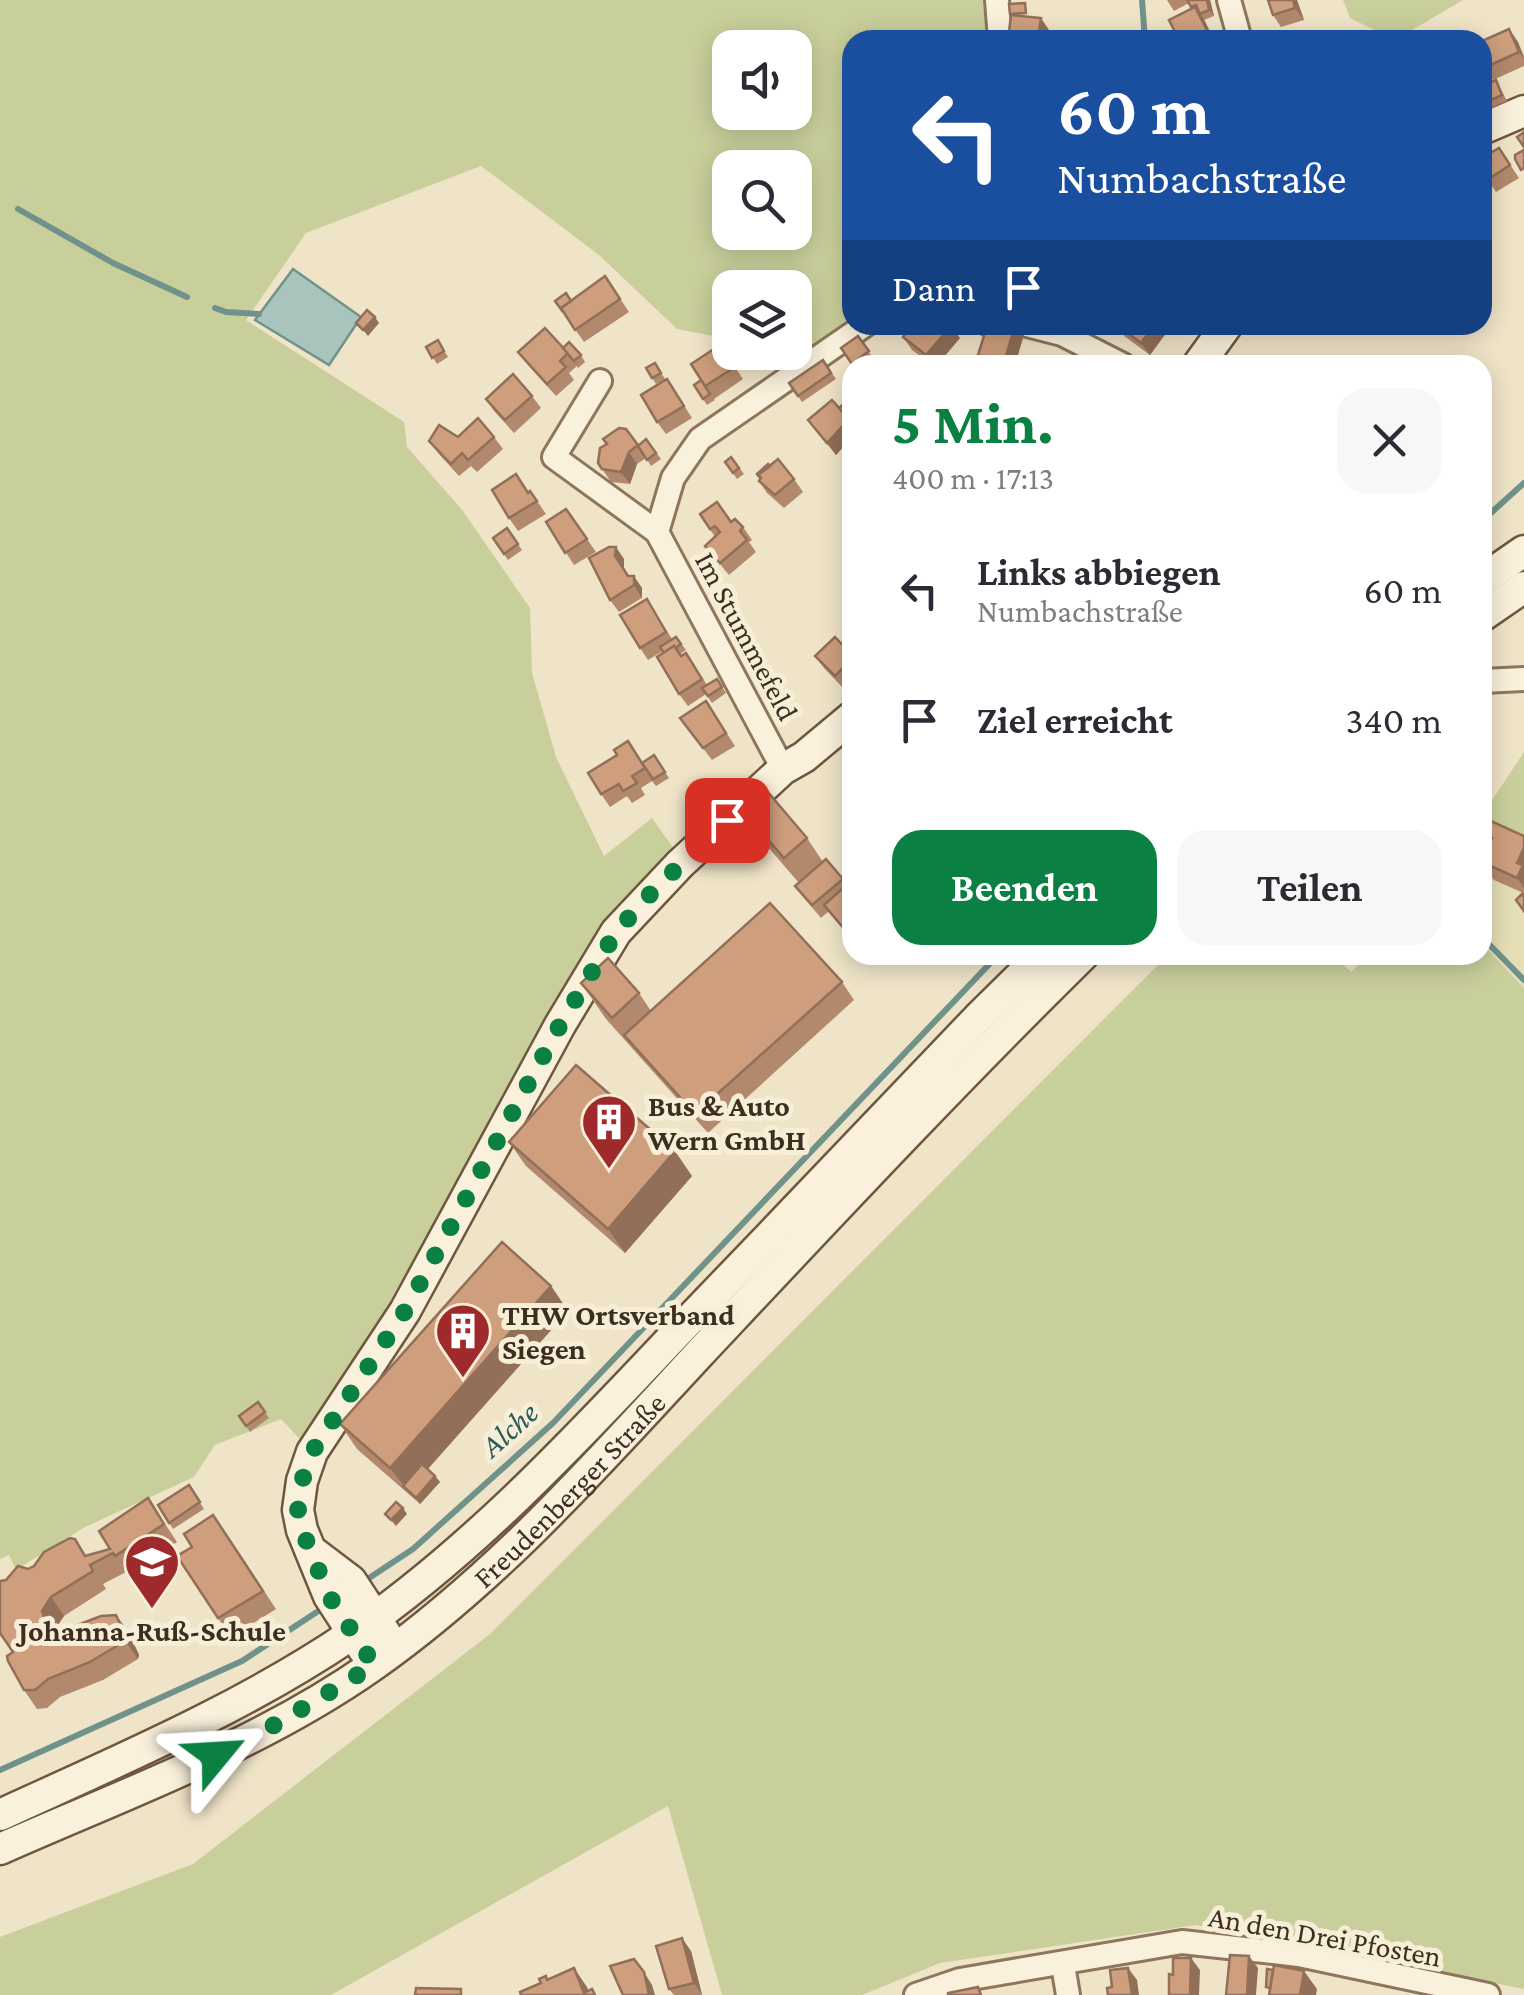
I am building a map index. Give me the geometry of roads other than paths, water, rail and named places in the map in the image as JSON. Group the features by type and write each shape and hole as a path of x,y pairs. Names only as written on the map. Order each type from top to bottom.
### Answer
{"main road":[{"path":"1492,124 1524,110"},
{"path":"1492,573 1524,550"},
{"path":"1492,609 1524,587"},
{"path":"384,1657 312,1552 298,1510 312,1452 405,1311 588,976 616,932 653,891 783,768 804,757 842,725"},
{"name":"Freudenberger Straße","path":"0,1816 181,1731 314,1659 468,1544 516,1500 1032,965"},
{"name":"Freudenberger Straße","path":"0,1850 216,1755 280,1722 384,1657 522,1542 859,1184 1073,965"}],"street":[{"path":"996,0 999,30"},
{"path":"1228,0 1237,30"},
{"name":"Im Stummefeld","path":"657,532 674,478 700,439 850,335"},
{"path":"1064,335 1103,355"},
{"name":"Im Stummefeld","path":"600,381 554,457 657,532 783,768"},
{"path":"1492,681 1524,679"},
{"name":"An den Drei Pfosten","path":"916,1995 960,1980 1182,1942 1299,1955 1488,1995"},
{"path":"1063,1965 1068,1995"}],"water":[{"path":"293,269 361,317 329,365 255,320"}],"waterway":[{"path":"1142,0 1144,30"},
{"path":"18,209 113,263 187,297"},
{"path":"215,308 259,314"},
{"name":"Alche","path":"1492,512 1524,483"},
{"path":"1492,947 1524,980"},
{"name":"Alche","path":"363,1582 413,1549 553,1423 988,965"},
{"name":"Alche","path":"0,1770 242,1661 323,1608"}],"place":[{"name":"Bus & Auto Wern GmbH","path":"609,1171"},
{"name":"THW Ortsverband Siegen","path":"463,1380"},
{"name":"Johanna-Ruß-Schule","path":"152,1611"}]}
